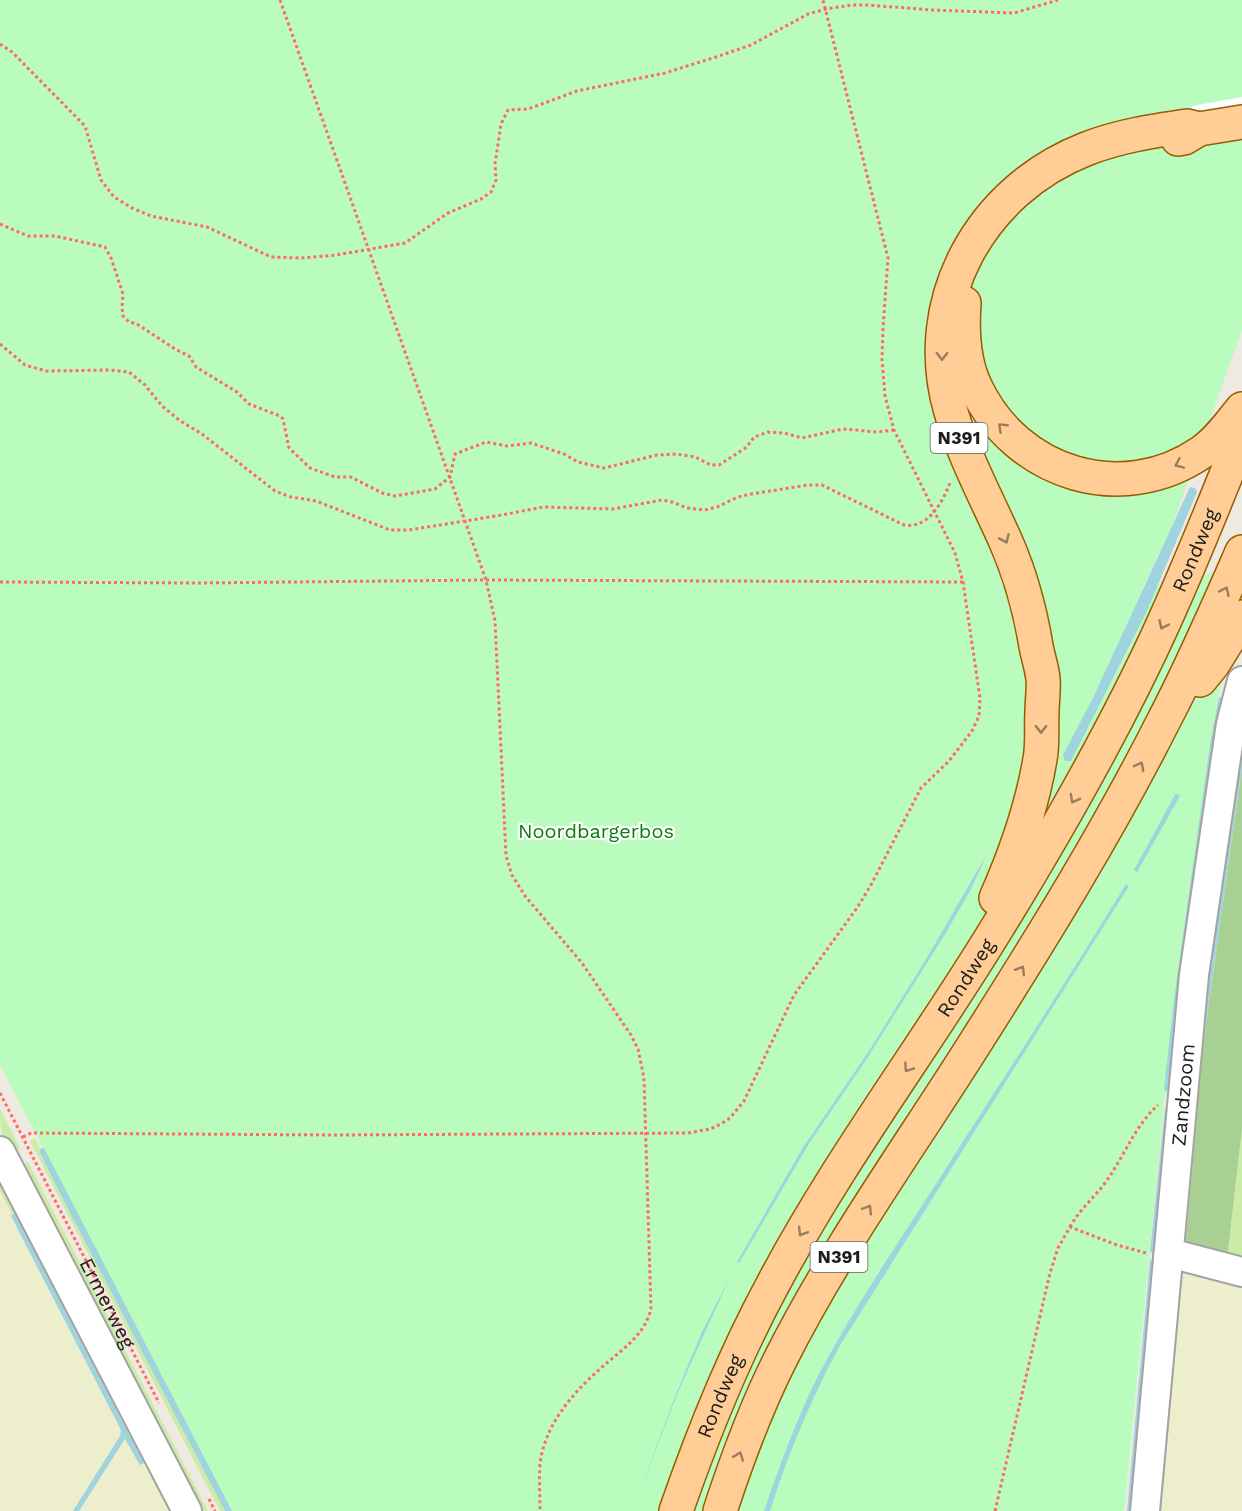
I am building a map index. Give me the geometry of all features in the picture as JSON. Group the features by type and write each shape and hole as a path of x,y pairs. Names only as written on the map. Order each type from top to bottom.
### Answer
{"main road":[{"name":"N391","path":"940,1020 1022,834 1041,757 1043,679 1028,602 1019,572 971,466 950,409 942,366 942,340 948,300 955,278 975,238 998,208 1036,175 1061,160 1112,140 1242,122"},
{"name":"N391","path":"1190,131 1086,164 1060,177 1013,211 993,234 970,281 963,320 968,365 975,387 993,418 1024,448 1053,466 1100,479 1140,478 1178,466 1204,451 1226,430 1242,409"},
{"name":"Rondweg","path":"676,1511 715,1403 772,1284 869,1126 940,1020 1066,813 1115,722 1163,624 1242,435"},
{"name":"Rondweg","path":"720,1511 754,1417 779,1360 801,1319 1065,898 1164,720 1242,552"},
{"name":"N391","path":"1164,720 1213,664 1242,617"}],"street":[{"name":"Zandzoom","path":"1145,1511 1194,975 1231,724 1242,681"},
{"name":"Ermerweg","path":"11,1144 195,1500"},
{"path":"1168,1257 1181,1256 1242,1272"}],"path":[{"path":"280,0 370,248 486,580 495,621 506,856 512,875 525,896 582,963 631,1035 638,1049 644,1078 652,1298 649,1318 642,1332 577,1391 564,1406 553,1425 540,1465 540,1511"},
{"path":"11,1144 31,1133 324,1135 688,1133 710,1129 730,1118 744,1101 794,995 872,885 921,788 949,761 972,732 979,716 980,698 963,582 955,553 894,430 885,396 882,359 888,258 823,0"},
{"path":"0,44 12,52 86,126 101,180 114,197 151,216 207,227 271,257 318,257 405,243 448,213 481,199 491,192 496,180 495,164 501,124 508,110 528,109 577,91 665,74 751,45 780,27 808,14 826,9 860,4 1014,13 1058,0"},
{"path":"0,224 28,236 55,236 105,247 123,294 123,316 129,322 189,357 196,367 237,392 249,404 280,416 283,419 289,448 310,468 335,477 351,477 382,493 395,496 435,489 450,477 455,454 486,442 507,446 531,443 564,454 578,462 604,468 657,455 676,454 695,457 711,465 719,465 747,447 754,437 768,432 802,438 843,429 877,432 894,430"},
{"path":"0,344 25,364 46,371 129,372 179,420 202,434 264,483 282,494 316,501 390,530 409,530 534,508 613,509 662,500 705,510 738,497 808,485 822,485 904,525 921,524 935,510 952,479"},
{"path":"0,582 208,583 486,580 963,582"},
{"name":"Ermerweg","path":"0,1093 11,1144 160,1404"},
{"path":"994,1511 1050,1273 1058,1248 1077,1214 1106,1182 1140,1124 1162,1101 1172,1096 1182,1096"},
{"path":"1070,1227 1117,1245 1168,1257"},
{"path":"195,1500 215,1511"}],"green space":[{"name":"Noordbargerbos","path":"0,0 1242,0 1242,330 1170,531 1142,589 1242,566 1242,625 1219,692 1182,945 1124,1511 230,1511 0,1065"},
{"path":"1242,767 1242,1128 1227,1260 1185,1249 1203,1046"},
{"path":"0,1109 19,1149 13,1150 5,1142"},
{"path":"1242,1128 1242,1264 1227,1260"},
{"path":"35,1138 65,1203 225,1511 220,1511 30,1141"},
{"path":"28,1162 208,1511 197,1511 19,1166"},
{"path":"0,1169 177,1511 169,1511 15,1214 12,1214 0,1191"},
{"path":"0,1191 121,1430 121,1436 73,1511 0,1511"},
{"path":"1183,1268 1242,1280 1242,1511 1161,1511"},
{"path":"125,1438 140,1465 144,1463 169,1511 79,1511"}],"water":[{"path":"1190,487 1195,488 1197,492 1147,611 1071,761 1065,761 1063,755 1094,696"},
{"path":"1219,697 1224,699 1170,1087 1166,1092 1164,1089 1174,999 1211,738"},
{"path":"1242,738 1242,767 1203,1046 1184,1245 1183,1219 1205,990"},
{"path":"1176,793 1180,796 1137,872 1134,870"},
{"path":"987,854 970,891 944,936 864,1063 810,1142 739,1263 737,1262 802,1149 867,1054 925,961"},
{"path":"1126,884 1129,886 839,1347 801,1427 770,1511 764,1511 803,1409 818,1376 845,1328"},
{"path":"1165,1108 1167,1111 1155,1253 1150,1252"},
{"path":"43,1148 232,1511 225,1511 65,1203 40,1153 40,1149"},
{"path":"13,1214 144,1463 140,1465 125,1439 79,1511 73,1511 120,1436 121,1430 11,1216"},
{"path":"1150,1259 1155,1261 1132,1511 1127,1511"},
{"path":"1178,1267 1183,1267 1161,1511 1157,1511"},
{"path":"730,1277 678,1392 632,1511 676,1394 702,1332"}],"pier":[{"path":"1242,97 1242,107 1190,116 1192,106"}]}
